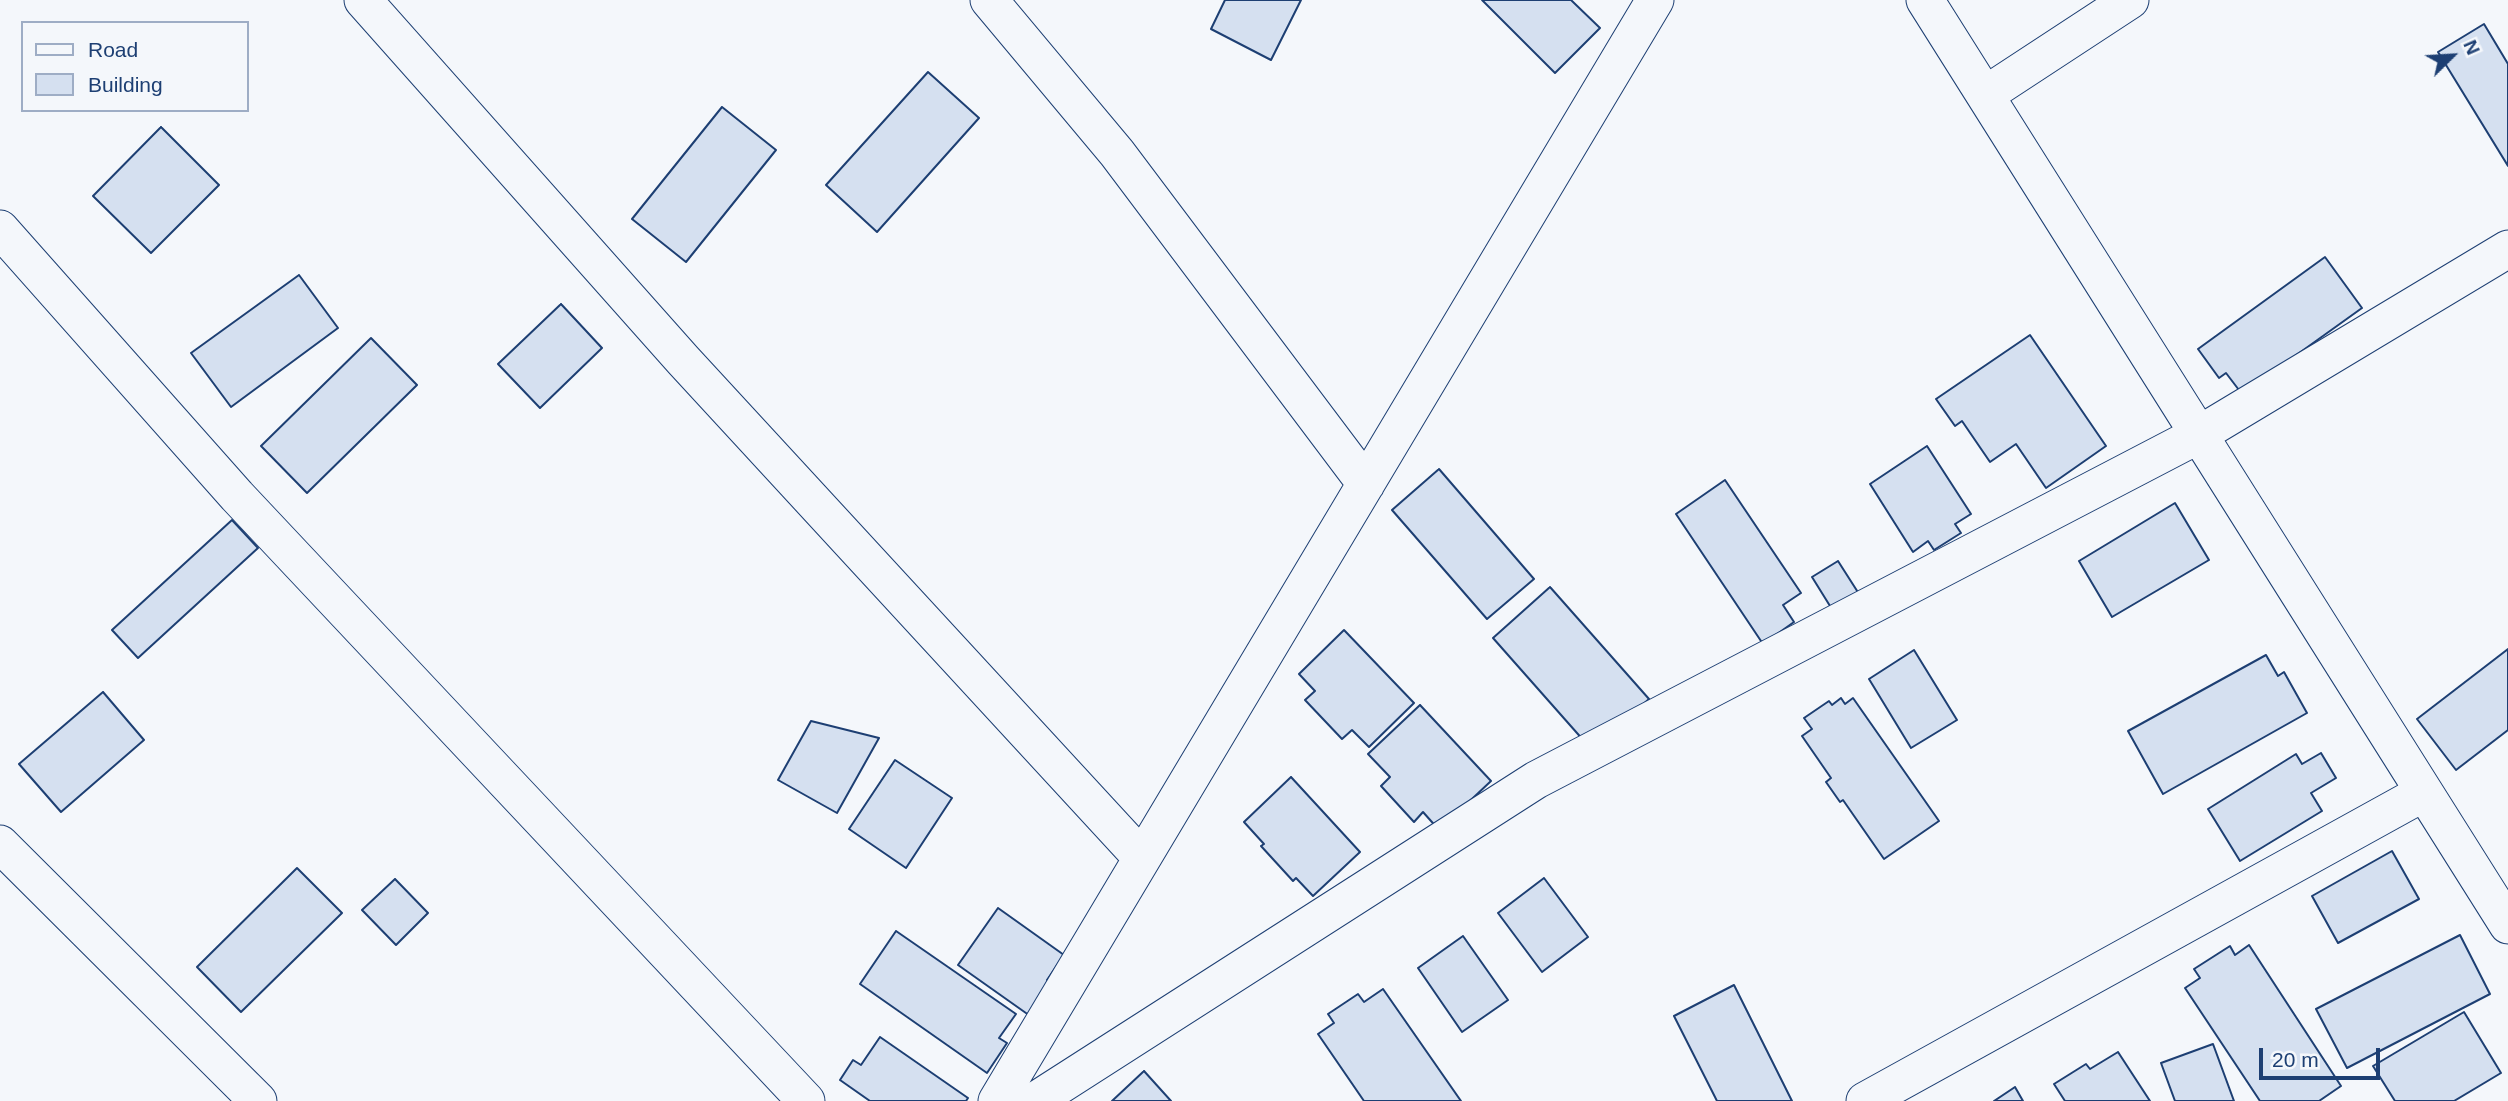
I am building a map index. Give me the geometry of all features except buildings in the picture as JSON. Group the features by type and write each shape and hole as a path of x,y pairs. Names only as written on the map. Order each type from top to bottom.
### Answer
{"street":[{"path":"363,0 683,360 1142,858"},
{"path":"989,0 1117,153 1366,484"},
{"path":"997,1101 1655,0"},
{"path":"1925,0 2508,925"},
{"path":"1985,95 2130,0"},
{"path":"0,229 237,496 806,1101"},
{"path":"1035,1101 1536,780 2200,434 2508,249"},
{"path":"1865,1101 2423,793"},
{"path":"0,844 258,1101"}]}
